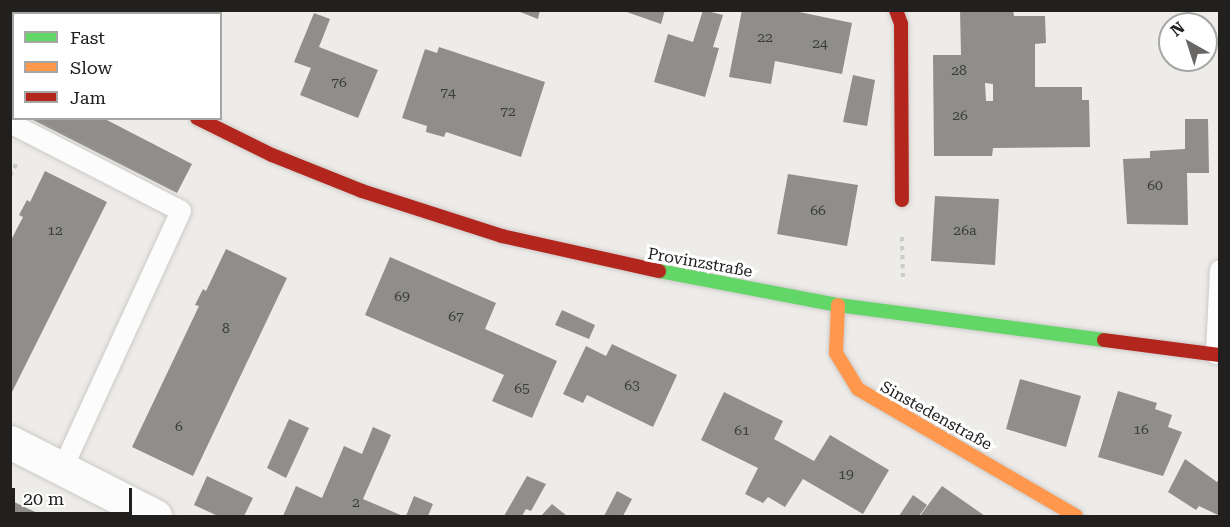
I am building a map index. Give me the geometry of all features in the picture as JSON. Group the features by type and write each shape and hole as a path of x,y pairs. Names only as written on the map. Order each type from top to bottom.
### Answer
{"street":[{"path":"896,10 901,24 902,200"},
{"name":"Provinzstraße","path":"201,120 314,173 502,236 657,273 838,305 1218,355"},
{"name":"Sinstedenstraße","path":"838,305 836,353 846,375 858,389 1076,516"},
{"path":"10,442 154,516"}],"lane":[{"path":"10,123 181,211 62,470"},
{"path":"1218,355 1220,270"}],"path":[{"path":"902,200 902,314"}],"building":[{"path":"132,10 191,10 190,12"},
{"path":"515,10 540,10 538,19"},
{"path":"621,10 665,10 661,24"},
{"path":"703,10 723,15 713,47 719,48 705,97 654,82 668,34 693,42"},
{"path":"742,10 790,10 852,23 842,74 775,61 771,84 729,77"},
{"path":"960,10 1013,10 1014,16 1045,16 1046,43 1035,44 1035,87 1082,87 1082,100 1089,100 1090,147 993,148 992,156 934,156 933,55 961,55","holes":["985,83 993,84 993,101 986,101"]},
{"path":"314,13 330,19 319,47 378,70 358,118 300,95 311,68 294,62"},
{"path":"439,47 545,82 521,157 446,132 444,137 426,132 427,126 402,118 425,49 437,53"},
{"path":"10,72 12,72 12,110 10,109"},
{"path":"853,75 875,80 867,126 843,122"},
{"path":"1185,119 1208,119 1209,173 1187,173 1188,225 1127,224 1123,159 1150,158 1150,151 1185,149"},
{"path":"33,120 107,120 192,164 177,193"},
{"path":"45,171 107,202 10,396 10,242 23,217 19,215 27,200 30,202"},
{"path":"788,174 858,185 847,246 777,234"},
{"path":"935,196 999,199 995,265 931,261"},
{"path":"226,249 287,278 193,476 132,447 199,306 195,305 203,289 206,291"},
{"path":"390,257 496,303 485,329 557,361 532,418 492,401 504,375 365,315"},
{"path":"562,310 595,325 589,339 555,325"},
{"path":"612,344 677,375 653,427 587,395 583,403 563,394 586,346 606,356"},
{"path":"1020,379 1081,396 1066,447 1006,429"},
{"path":"1118,391 1157,403 1155,409 1172,415 1168,427 1182,432 1163,476 1098,457"},
{"path":"724,392 783,421 774,439 814,461 830,435 889,470 863,514 803,479 785,507 768,497 763,503 745,494 758,468 701,440"},
{"path":"289,419 309,428 286,478 267,468"},
{"path":"373,427 391,435 363,499 403,516 283,516 296,486 322,498 344,446 362,454"},
{"path":"1185,459 1217,482 1220,478 1220,516 1199,506 1196,510 1168,492"},
{"path":"207,476 253,498 244,516 218,516 194,505"},
{"path":"527,476 546,484 531,511 526,509 522,516 504,516"},
{"path":"942,486 985,516 920,516"},
{"path":"617,491 632,499 623,516 604,516"},
{"path":"913,495 927,505 919,516 899,516"},
{"path":"414,496 433,504 428,516 406,516"},
{"path":"10,500 33,511 46,516 10,516"},
{"path":"552,504 567,516 541,516"}],"traffic: fast":[{"path":"659,271 838,305 1104,340"}],"traffic: slow":[{"path":"838,305 836,353 858,389 1076,516"}],"traffic: jam":[{"path":"896,10 901,24 902,200"},
{"path":"201,120 272,155 362,191 502,236 659,271"},
{"path":"1104,340 1220,355"}]}
